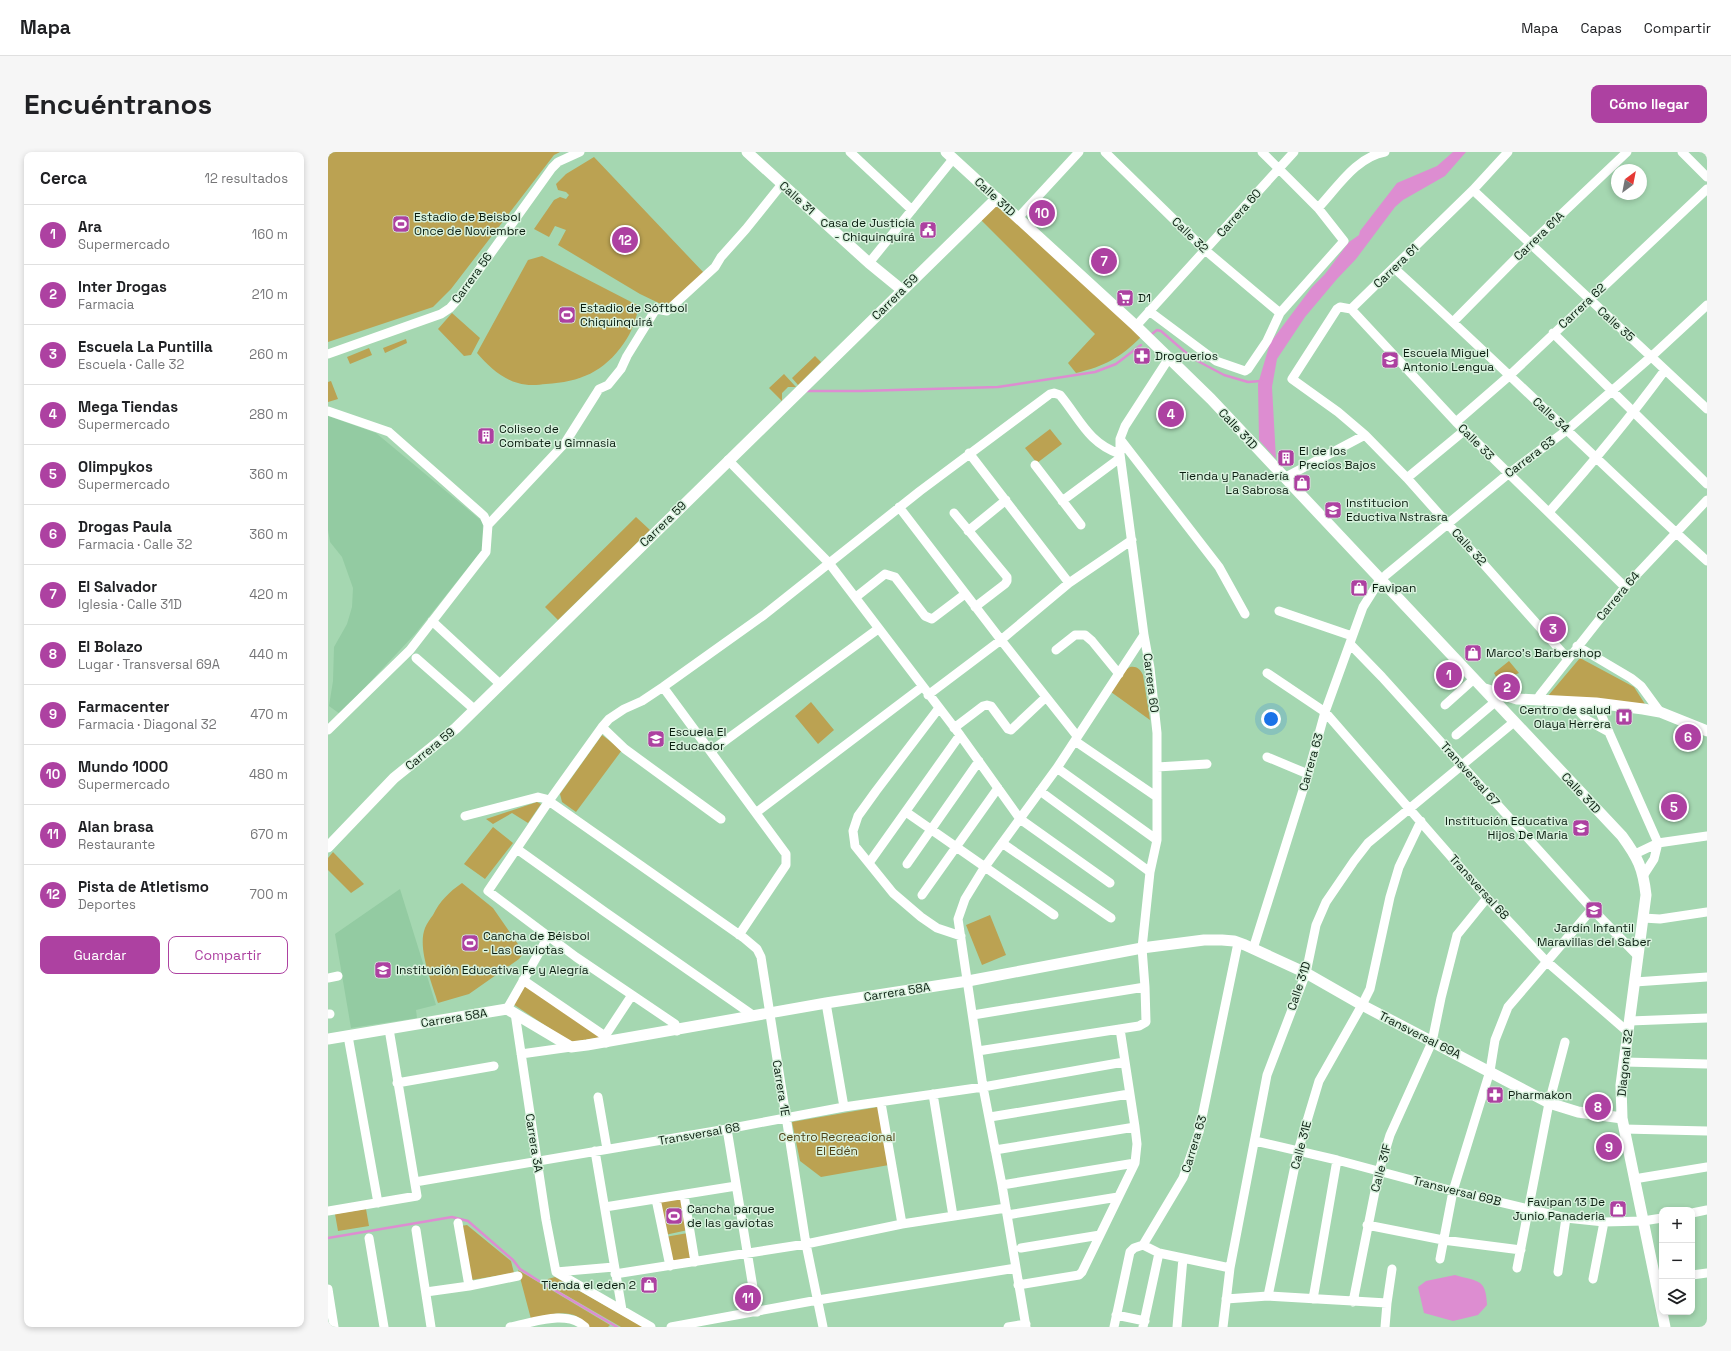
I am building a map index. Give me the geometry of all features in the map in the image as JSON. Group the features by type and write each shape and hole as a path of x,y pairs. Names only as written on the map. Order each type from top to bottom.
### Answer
{"street":[{"name":"Carrera 56","path":"328,354 441,314 450,308 552,168 558,162 580,152"},
{"name":"Calle 31","path":"747,152 869,263 902,290"},
{"path":"850,152 912,210"},
{"path":"1018,218 1078,152"},
{"name":"Calle 32","path":"1105,152 1205,250 1280,313"},
{"path":"1149,311 1216,361 1245,371 1248,369 1267,341 1280,313 1344,241 1318,208 1262,152"},
{"name":"Carrera 60","path":"1136,326 1294,152"},
{"path":"1318,208 1359,164 1375,154 1385,152"},
{"name":"Carrera 61","path":"1292,379 1337,309 1340,307 1351,309 1473,190 1508,152"},
{"name":"Carrera 61A","path":"1453,322 1530,244 1627,152"},
{"path":"1682,152 1707,177"},
{"path":"869,263 912,210 950,155"},
{"name":"Calle 31D","path":"950,155 1149,338 1252,443 1284,478 1383,577 1482,688 1622,836 1635,854 1642,872"},
{"path":"488,525 565,443 596,394 600,389 608,385 621,369 627,356 656,309 667,311 715,267 721,256 746,229 782,184"},
{"name":"Carrera 62","path":"1456,422 1509,376 1707,189"},
{"name":"Calle 35","path":"1473,190 1707,409"},
{"name":"Carrera 59","path":"328,846 394,778 456,728 997,198"},
{"name":"Calle 34","path":"1394,268 1453,322 1596,459 1707,561"},
{"name":"Carrera 63","path":"1253,949 1308,774 1325,712 1363,607 1383,577 1508,474 1567,430 1652,356 1707,305"},
{"name":"Calle 33","path":"1351,309 1456,422 1625,587"},
{"path":"1553,333 1707,484"},
{"name":"Carrera 60","path":"1120,1028 1139,1026 1146,1022 1142,948 1150,872 1157,840 1158,767 1155,709 1120,456 1120,439 1125,426 1169,358"},
{"path":"1549,512 1634,413 1665,370"},
{"name":"Calle 32","path":"1292,379 1338,412 1365,435 1407,478 1568,659"},
{"path":"677,1030 675,1024 548,937 488,892 549,800 602,727 624,709 642,701 663,687 758,619 969,453 1050,394 1054,393 1060,395 1085,429 1101,446 1120,456 1062,501"},
{"path":"328,411 389,432 484,516 488,525 486,552 410,650 328,730"},
{"path":"1407,478 1464,430"},
{"path":"1284,478 1365,435"},
{"path":"1120,439 1219,567 1245,614"},
{"path":"969,453 1070,583"},
{"path":"728,460 829,563 979,761 1020,819 1110,883"},
{"path":"1035,465 1081,525"},
{"path":"968,530 1006,500"},
{"name":"Carrera 64","path":"1537,700 1577,646 1625,587 1675,532 1707,500"},
{"path":"899,507 1000,640 1046,697 1076,739 1157,797"},
{"path":"954,513 1007,578 1005,584 975,607"},
{"path":"928,695 1000,640 1070,583 1132,540"},
{"path":"856,597 885,574 888,574 895,577 925,616 932,619 965,594"},
{"name":"Transversal 67","path":"1279,611 1351,640 1382,677 1592,909 1638,956"},
{"path":"432,621 500,684"},
{"path":"711,751 878,629"},
{"path":"1056,650 1075,635 1085,634 1119,674"},
{"path":"1008,1327 1026,1326 996,1150 983,1087 958,919 964,899 984,868 1057,768 1144,635"},
{"path":"1577,646 1631,678 1641,686 1660,712"},
{"path":"416,658 474,710"},
{"name":"Transversal 68","path":"1267,673 1325,712 1487,898 1546,961 1628,1032"},
{"path":"1445,705 1474,679"},
{"path":"465,816 538,797 549,800 739,935 786,865 786,854 757,812 663,687"},
{"path":"757,812 922,687"},
{"path":"1482,688 1517,699 1596,703 1643,708 1660,712 1707,731"},
{"path":"954,728 983,706 987,705 992,706 1008,729 1011,730 1046,697"},
{"path":"1456,735 1495,702"},
{"path":"1571,702 1587,720 1609,732"},
{"path":"1596,703 1658,843 1654,859 1642,872"},
{"path":"939,708 858,816 853,831 855,846 893,893 921,917 937,928 961,936"},
{"name":"Calle 31D","path":"1226,1327 1226,1299 1230,1268 1267,1075 1306,973 1316,925 1326,902 1368,843 1514,722"},
{"path":"602,727 625,749 721,819"},
{"path":"869,863 960,736"},
{"path":"1267,757 1308,774"},
{"path":"907,864 979,761"},
{"path":"1158,767 1207,764"},
{"path":"1057,768 1157,840"},
{"path":"922,895 998,788"},
{"path":"1040,791 1150,872"},
{"path":"906,812 955,848 1054,915"},
{"name":"Calle 31E","path":"1268,1296 1298,1151 1319,1082 1370,989 1390,897 1400,866 1421,821"},
{"path":"1635,854 1658,843 1707,836"},
{"path":"1002,843 1111,918"},
{"path":"517,849 754,1016"},
{"name":"Diagonal 32","path":"1642,872 1646,895 1621,1085 1622,1118 1643,1221 1659,1280"},
{"name":"Calle 31F","path":"1353,1302 1367,1225 1379,1171 1390,1135 1432,1042 1441,998 1457,935 1487,898"},
{"path":"1440,1259 1453,1191 1490,1071 1495,1040 1508,1007 1592,909"},
{"path":"1643,918 1660,919 1707,912"},
{"name":"Carrera 1E","path":"739,935 754,945 761,957 806,1244 823,1327"},
{"path":"548,937 523,980 511,1011 571,1047"},
{"name":"Carrera 58A","path":"521,1054 677,1030 826,1003 968,981 1142,948 1204,940 1222,940"},
{"name":"Transversal 69A","path":"1222,940 1238,943 1306,973 1362,1005 1549,1103 1578,1112 1622,1118"},
{"name":"Carrera 63","path":"1114,1327 1128,1257 1134,1248 1143,1245 1183,1178 1199,1132 1238,943"},
{"path":"328,978 338,976"},
{"path":"1635,982 1707,977"},
{"path":"523,980 606,1040 632,995"},
{"path":"973,1016 1145,987"},
{"path":"826,1003 844,1107"},
{"name":"Carrera 58A","path":"328,1039 511,1011"},
{"name":"Carrera 3A","path":"511,1011 521,1054 546,1220 556,1272"},
{"path":"1630,1021 1707,1018"},
{"path":"978,1051 1120,1028 1137,1144 1135,1163 1082,1272 1079,1274 1018,1285"},
{"path":"328,1211 417,1196 389,1029"},
{"path":"348,1036 378,1203"},
{"path":"1517,1268 1549,1103 1565,1042"},
{"name":"Transversal 68","path":"415,1182 726,1129 844,1107 881,1103 983,1087 1124,1062"},
{"path":"1624,1062 1707,1064"},
{"path":"397,1083 494,1066"},
{"path":"933,1094 953,1216"},
{"path":"990,1117 1129,1094"},
{"path":"598,1097 607,1149"},
{"path":"881,1103 902,1224"},
{"path":"996,1150 1135,1127"},
{"path":"726,1129 757,1312"},
{"path":"1624,1129 1707,1131"},
{"name":"Transversal 69B","path":"1255,1141 1338,1160 1453,1191 1566,1218 1604,1222 1643,1221 1659,1218"},
{"path":"595,1151 622,1310"},
{"path":"1313,1299 1338,1160"},
{"path":"1002,1185 1135,1163"},
{"path":"1634,1179 1707,1167"},
{"path":"605,1207 736,1186"},
{"path":"684,1195 695,1262"},
{"path":"556,1272 615,1271 670,1266 806,1244 902,1224 953,1216 1118,1197"},
{"path":"656,1199 670,1266"},
{"path":"1695,1212 1707,1210"},
{"path":"1558,1272 1566,1218"},
{"path":"1593,1280 1604,1222"},
{"path":"458,1223 469,1286"},
{"path":"1367,1225 1443,1240 1521,1250"},
{"path":"416,1230 431,1327"},
{"path":"1021,1248 1100,1235"},
{"path":"369,1238 384,1327"},
{"path":"1143,1245 1159,1253 1230,1268"},
{"path":"1116,1315 1144,1324 1159,1253"},
{"path":"1177,1327 1184,1258"},
{"path":"671,1327 818,1300 1016,1268"},
{"path":"1385,1327 1392,1269"},
{"path":"556,1272 651,1327"},
{"path":"1695,1275 1707,1273"},
{"path":"426,1292 469,1286 518,1276"},
{"path":"328,1289 334,1327"},
{"path":"1226,1299 1268,1296 1353,1302 1387,1302"},
{"name":"Diagonal 32","path":"1663,1315 1665,1327"},
{"path":"510,1327 562,1317 577,1321 585,1327"}],"shaded area":[{"path":"1453,152 1466,152 1445,176 1403,200 1395,207 1356,259 1305,317 1277,359 1272,387 1276,459 1259,440 1258,384 1270,343 1312,287 1325,274 1349,242 1359,235 1360,231 1397,183 1437,166"},
{"path":"328,416 376,433 483,522 482,550 415,634 340,714 329,706 333,681 334,647 347,624 352,607 353,588 342,557 330,542 328,530"},
{"name":"Institución Educativa Fe y Alegría","path":"400,889 436,1005 416,1010 417,1018 351,1028 335,934"},
{"path":"707,1204 709,1214 689,1216 687,1207"},
{"path":"1455,1275 1479,1282 1485,1290 1487,1305 1478,1315 1453,1321 1424,1313 1418,1287 1426,1281"}],"green space":[{"name":"Estadio de Beisbol Once de Noviembre","path":"328,152 560,152 554,155 451,289 433,307 328,342"},
{"path":"594,157 704,273 667,307 640,294 558,245 566,230 555,226 549,237 534,229 554,200 560,197 566,199 569,195 566,192 558,190 556,184 566,174"},
{"path":"996,202 1141,337 1119,356 1112,360 1076,373 1068,363 1095,334 979,218"},
{"name":"Estadio de Sóftbol Chiquinquirá","path":"542,256 639,306 637,316 627,339 616,353 599,368 590,374 570,381 540,385 525,385 512,381 501,375 486,363 477,353 528,260"},
{"path":"452,313 480,338 471,355 464,356 438,329"},
{"path":"406,339 407,343 385,353 383,348"},
{"path":"369,348 372,355 350,364 347,357"},
{"path":"815,356 821,362 798,385 792,378"},
{"path":"784,374 796,387 788,387 782,393 782,401 769,388"},
{"path":"331,381 338,399 328,402 328,382"},
{"path":"1050,429 1062,444 1037,463 1025,448"},
{"path":"636,517 650,530 558,620 545,607"},
{"path":"1580,658 1634,687 1645,704 1547,697"},
{"path":"1509,661 1519,673 1499,682 1494,673"},
{"path":"1130,667 1138,668 1143,675 1150,720 1111,692"},
{"path":"811,702 834,730 818,744 795,716"},
{"path":"602,735 622,750 576,812 562,802 560,794"},
{"path":"537,802 541,804 528,823 512,813 493,824 486,819"},
{"path":"493,827 513,843 485,879 464,864"},
{"path":"333,852 364,884 351,893 328,870 328,858"},
{"name":"Cancha de Béisbol - Las Gaviotas","path":"462,883 493,908 520,947 522,955 519,959 469,994 438,1003 426,966 423,936 427,924 439,905 449,893"},
{"path":"990,915 1006,955 982,965 966,925"},
{"path":"526,984 602,1037 572,1042 513,1004"},
{"name":"Centro Recreacional El Edén","path":"878,1107 889,1165 821,1177 800,1161 792,1122"},
{"name":"Cancha parque de las gaviotas","path":"683,1198 688,1230 665,1235 659,1202"},
{"path":"366,1209 369,1226 338,1231 335,1214"},
{"path":"467,1225 511,1261 514,1273 471,1280 461,1226"},
{"path":"688,1233 692,1258 669,1262 665,1237"},
{"path":"518,1270 610,1325 608,1327 589,1327 583,1320 576,1316 563,1313 531,1319"},
{"path":"555,1277 643,1327 621,1327 545,1283 548,1279"}],"waterway":[{"path":"1152,334 1157,330 1161,331 1192,358 1224,375 1248,382 1261,381"},
{"path":"805,391 998,387 1095,372 1116,364 1141,345"},
{"path":"328,1238 452,1217 468,1221 513,1260 520,1269 539,1281"},
{"path":"546,1285 617,1327"}],"place":[{"name":"Mundo 1000","path":"1042,213"},
{"name":"Estadio de Beisbol Once de Noviembre","path":"401,224"},
{"name":"Casa de Justicia - Chiquinquirá","path":"928,230"},
{"name":"Pista de Atletismo","path":"625,240"},
{"name":"El Salvador","path":"1104,261"},
{"name":"D1","path":"1125,298"},
{"name":"Estadio de Sóftbol Chiquinquirá","path":"567,315"},
{"name":"Droguerios","path":"1142,356"},
{"name":"Escuela Miguel Antonio Lengua","path":"1390,360"},
{"name":"Mega Tiendas","path":"1171,414"},
{"name":"Coliseo de Combate y Gimnasia","path":"486,436"},
{"name":"El de los Precios Bajos","path":"1286,458"},
{"name":"Tienda y Panadería La Sabrosa","path":"1302,483"},
{"name":"Institucion Eductiva Nstrasra","path":"1333,510"},
{"name":"Favipan","path":"1359,588"},
{"name":"Escuela La Puntilla","path":"1553,629"},
{"name":"Marco's Barbershop","path":"1473,653"},
{"name":"Ara","path":"1449,675"},
{"name":"Inter Drogas","path":"1507,687"},
{"name":"Centro de salud Olaya Herrera","path":"1624,717"},
{"name":"Drogas Paula","path":"1688,737"},
{"name":"Escuela El Educador","path":"656,739"},
{"name":"Olimpykos","path":"1674,807"},
{"name":"Institución Educativa Hijos De Maria","path":"1581,828"},
{"name":"Jardín Infantil Maravillas del Saber","path":"1594,910"},
{"name":"Cancha de Béisbol - Las Gaviotas","path":"470,943"},
{"name":"Institución Educativa Fe y Alegría","path":"383,970"},
{"name":"Pharmakon","path":"1495,1095"},
{"name":"El Bolazo","path":"1598,1107"},
{"name":"Farmacenter","path":"1609,1147"},
{"name":"Favipan 13 De Junio Panaderia","path":"1618,1209"},
{"name":"Cancha parque de las gaviotas","path":"674,1216"},
{"name":"Tienda el eden 2","path":"649,1285"},
{"name":"Alan brasa","path":"748,1298"}]}
